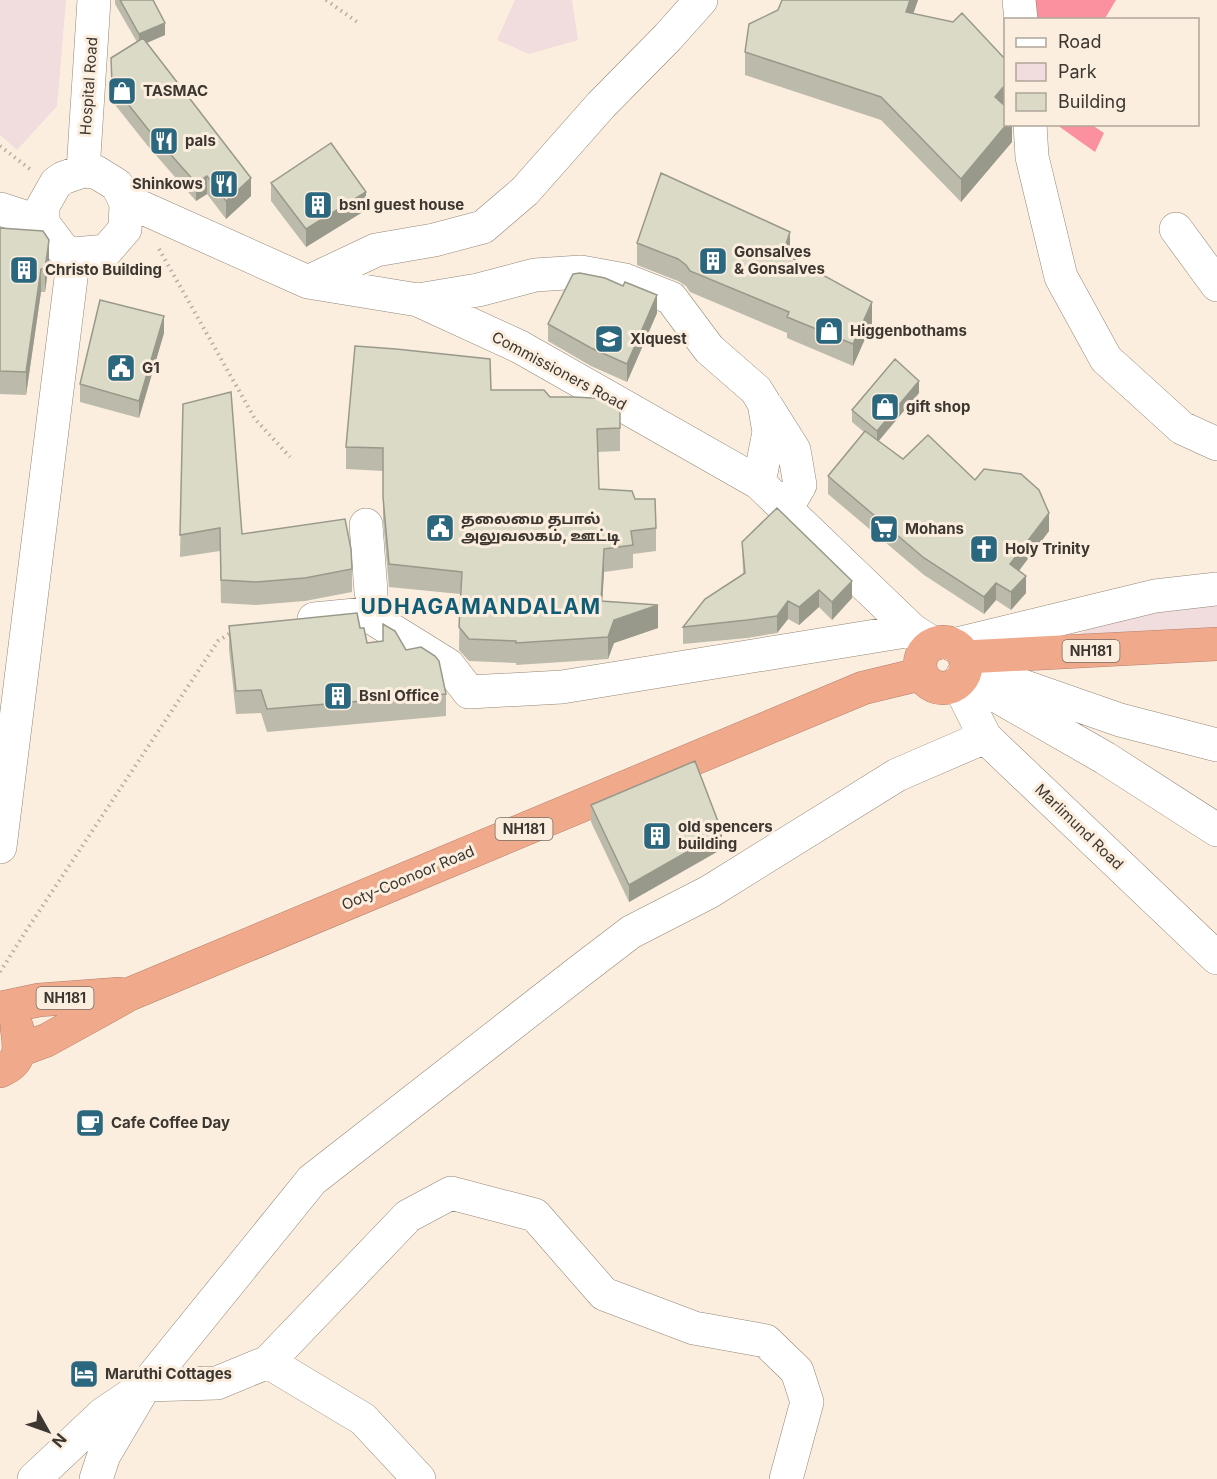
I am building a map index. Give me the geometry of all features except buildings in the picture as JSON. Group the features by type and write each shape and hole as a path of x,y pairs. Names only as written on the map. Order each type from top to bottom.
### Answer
{"highway":[{"name":"NH181","path":"950,657 1217,644"},
{"name":"Ooty-Coonoor Road","path":"10,1061 130,994 863,688 921,674 927,683 938,688 948,688 950,657"},
{"name":"Ooty-Coonoor Road","path":"0,1008 39,1000 130,994"},
{"name":"NH181","path":"0,1014 8,1017 17,1028 10,1061"}],"street":[{"name":"Hospital Road","path":"69,177 94,0"},
{"path":"308,282 376,249 434,240 483,226 525,191 601,105 701,0"},
{"path":"1019,0 1021,18"},
{"path":"1029,126 1032,157 1061,276 1106,359 1182,428 1217,444"},
{"path":"0,232 57,238 106,250 125,229 126,203 117,185 96,172 69,177 43,206 57,238 0,847"},
{"name":"Commissioners Road","path":"126,203 134,204 308,282 418,300 520,347 759,483 950,657"},
{"path":"0,209 57,238"},
{"path":"1176,229 1217,285"},
{"path":"418,300 478,290 535,275 581,272 625,280 671,298 710,349 756,390 794,450 800,485 786,509"},
{"path":"759,483 769,432 764,402"},
{"path":"366,525 371,592"},
{"path":"289,621 366,614 448,665 469,692 950,657 1155,596 1217,589"},
{"path":"950,657 1120,720 1217,745"},
{"path":"950,657 1217,830"},
{"name":"Marlimund Road","path":"950,657 985,737 1217,958"},
{"path":"96,1479 104,1455 146,1385 312,1180 631,932 709,892 897,775 985,737"},
{"path":"34,1479 103,1414 146,1385 217,1383 268,1362 408,1216 451,1193 535,1215 604,1294 694,1328 766,1341 797,1371 807,1402 786,1479"},
{"path":"268,1362 363,1419 419,1479"}],"path":[{"path":"326,0 360,24"},
{"path":"0,146 33,172 69,177"},
{"path":"157,245 255,419 290,457"},
{"path":"0,972 218,641 236,630"}],"green space":[{"path":"0,0 66,0 57,106 17,150 0,135"},
{"path":"515,0 572,0 578,40 529,54 497,40"},
{"path":"1217,600 1217,628 1077,635 1099,624"}],"shaded area":[{"path":"1031,0 1116,0 1105,18 1034,18"},
{"path":"1058,126 1094,126 1104,133 1095,152"}],"place":[{"name":"TASMAC","path":"122,91"},
{"name":"pals","path":"164,141"},
{"name":"Shinkows","path":"224,184"},
{"name":"bsnl guest house","path":"318,205"},
{"name":"Gonsalves & Gonsalves","path":"713,261"},
{"name":"Christo Building","path":"24,270"},
{"name":"Higgenbothams","path":"829,331"},
{"name":"Xlquest","path":"609,339"},
{"name":"G1","path":"121,368"},
{"name":"gift shop","path":"885,407"},
{"name":"தலைமை தபால் அலுவலகம், ஊட்டி","path":"440,528"},
{"name":"Mohans","path":"884,529"},
{"name":"Holy Trinity","path":"984,549"},
{"name":"Bsnl Office","path":"338,696"},
{"name":"old spencers building","path":"657,836"},
{"name":"Cafe Coffee Day","path":"90,1123"},
{"name":"Maruthi Cottages","path":"84,1374"}],"district":[{"name":"UDHAGAMANDALAM","path":"481,607"}]}
